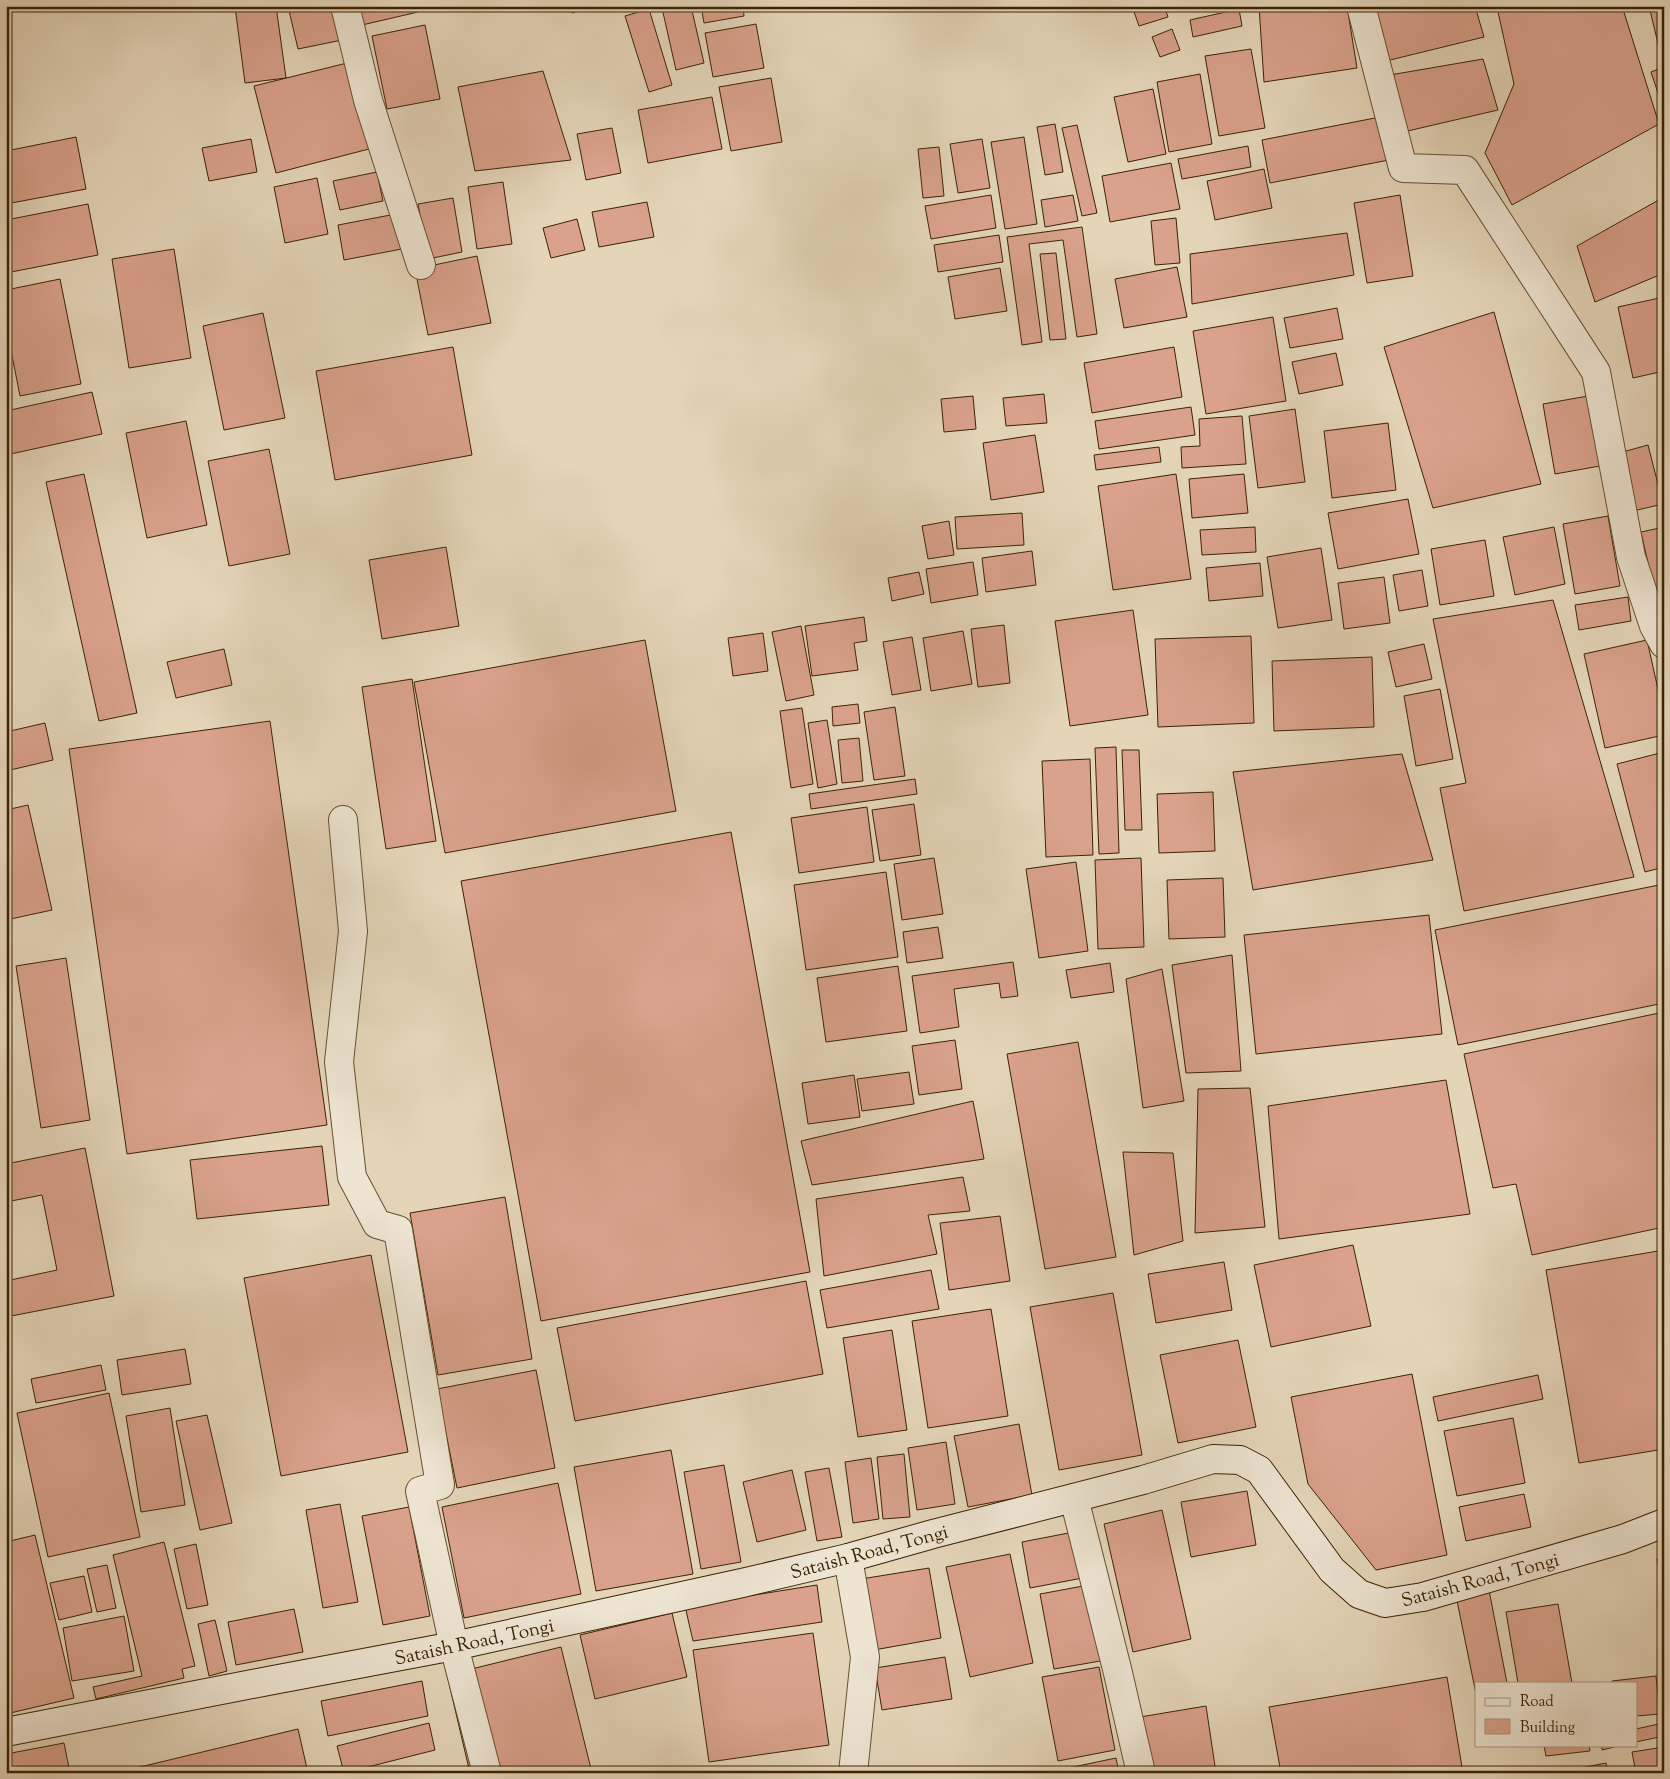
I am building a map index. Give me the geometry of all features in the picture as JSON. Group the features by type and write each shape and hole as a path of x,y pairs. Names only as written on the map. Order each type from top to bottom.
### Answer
{"street":[{"path":"345,6 368,100 421,265"},
{"path":"1361,6 1403,168 1465,170 1596,372 1631,557 1654,626 1664,644"},
{"path":"343,820 353,931 339,1062 352,1177 377,1224 398,1230 440,1485 420,1490 454,1646 487,1773"},
{"name":"Sataish Road, Tongi","path":"6,1732 268,1680 454,1646 848,1558 1143,1480 1212,1459 1240,1460 1259,1470 1332,1570 1359,1594 1385,1603 1423,1597 1623,1539 1664,1523"},
{"path":"1074,1498 1141,1773"},
{"path":"848,1558 865,1657 853,1773"}],"building":[{"path":"276,6 286,78 245,83 235,7"},
{"path":"288,6 340,6 347,39 298,49"},
{"path":"357,6 417,6 418,12 362,25"},
{"path":"570,6 594,6 572,13"},
{"path":"669,6 691,6 704,63 676,70 662,8"},
{"path":"701,6 743,6 744,16 704,23"},
{"path":"1048,6 1064,6 1049,11"},
{"path":"1132,6 1164,6 1168,17 1139,26"},
{"path":"1259,6 1347,6 1357,68 1264,82"},
{"path":"1371,6 1475,6 1484,37 1386,61"},
{"path":"1509,6 1622,6 1659,124 1512,205 1485,153 1514,84 1498,12"},
{"path":"1649,6 1664,6 1664,55 1661,56"},
{"path":"649,9 672,85 649,92 625,16"},
{"path":"1239,9 1242,26 1193,37 1190,20"},
{"path":"756,24 764,68 713,77 705,33"},
{"path":"425,25 440,99 387,109 372,36"},
{"path":"1172,29 1180,50 1160,57 1152,37"},
{"path":"1251,49 1265,128 1219,136 1205,56"},
{"path":"1483,59 1498,110 1399,133 1384,76"},
{"path":"347,63 369,149 276,173 254,86"},
{"path":"1664,67 1664,111 1651,72"},
{"path":"543,71 571,160 475,171 458,87"},
{"path":"1200,74 1212,144 1169,152 1157,82"},
{"path":"771,78 782,142 731,151 719,87"},
{"path":"1153,89 1166,154 1128,162 1114,97"},
{"path":"712,97 722,149 648,163 638,110"},
{"path":"1380,117 1389,160 1270,183 1262,140"},
{"path":"1055,124 1063,172 1045,175 1037,127"},
{"path":"1077,125 1097,213 1082,216 1062,128"},
{"path":"612,128 621,173 586,180 577,134"},
{"path":"76,137 86,189 6,204 6,151"},
{"path":"1024,137 1037,224 1005,229 991,142"},
{"path":"251,139 257,172 209,181 202,148"},
{"path":"982,139 990,188 958,193 950,144"},
{"path":"1248,146 1251,167 1182,179 1178,159"},
{"path":"939,147 944,196 923,198 918,149"},
{"path":"1171,163 1180,209 1110,222 1102,176"},
{"path":"1264,169 1272,208 1215,220 1207,181"},
{"path":"377,172 383,201 340,210 333,181"},
{"path":"317,178 328,234 285,243 274,187"},
{"path":"503,182 512,244 477,249 468,187"},
{"path":"991,195 996,228 931,239 925,206"},
{"path":"1073,195 1078,221 1045,227 1041,200"},
{"path":"1400,195 1413,276 1367,283 1354,203"},
{"path":"1664,197 1664,273 1595,302 1577,246"},
{"path":"453,198 462,252 428,259 418,204"},
{"path":"647,202 654,237 599,247 592,212"},
{"path":"88,204 98,255 6,273 6,220"},
{"path":"401,213 407,248 344,260 338,225"},
{"path":"1176,218 1180,263 1155,265 1151,221"},
{"path":"577,219 585,250 551,258 543,228"},
{"path":"1082,227 1097,334 1077,337 1063,240 1029,244 1042,342 1022,345 1007,237"},
{"path":"1347,233 1354,275 1192,304 1190,254"},
{"path":"999,235 1003,262 938,272 934,245"},
{"path":"174,249 191,358 129,368 112,259"},
{"path":"1056,253 1066,339 1050,340 1040,254"},
{"path":"477,256 491,323 428,335 415,269"},
{"path":"1177,267 1187,317 1124,328 1115,279"},
{"path":"1000,268 1007,311 955,319 948,277"},
{"path":"60,279 81,384 20,396 6,325 6,290"},
{"path":"1664,297 1664,371 1633,378 1618,307"},
{"path":"1337,308 1343,339 1290,348 1284,318"},
{"path":"1494,312 1541,484 1433,508 1384,347"},
{"path":"263,313 285,418 224,430 203,326"},
{"path":"1273,317 1286,401 1206,414 1193,331"},
{"path":"453,347 472,455 335,480 316,371"},
{"path":"1174,347 1182,397 1092,413 1084,363"},
{"path":"1336,353 1343,385 1299,394 1292,362"},
{"path":"92,392 102,434 6,455 6,411"},
{"path":"1044,394 1047,423 1006,426 1003,398"},
{"path":"973,396 976,429 944,432 941,399"},
{"path":"1588,396 1600,466 1555,474 1543,404"},
{"path":"1191,407 1195,435 1099,449 1095,421"},
{"path":"1295,409 1305,482 1258,488 1249,416"},
{"path":"1242,416 1246,464 1182,468 1181,447 1200,446 1199,419"},
{"path":"186,421 207,525 147,538 126,433"},
{"path":"1388,423 1396,490 1332,498 1324,431"},
{"path":"1035,435 1044,492 991,500 983,443"},
{"path":"1648,445 1663,504 1633,511 1619,453"},
{"path":"1159,447 1161,462 1096,470 1094,455"},
{"path":"269,449 290,554 229,566 208,461"},
{"path":"84,474 137,713 99,721 46,482"},
{"path":"1176,474 1191,579 1113,590 1098,486"},
{"path":"1244,474 1248,513 1192,518 1189,479"},
{"path":"1408,499 1419,554 1338,569 1328,513"},
{"path":"1022,513 1024,545 957,549 955,517"},
{"path":"1608,516 1620,586 1575,594 1563,524"},
{"path":"949,521 954,555 928,559 922,526"},
{"path":"1255,527 1256,552 1202,555 1200,530"},
{"path":"1554,527 1565,584 1515,595 1503,537"},
{"path":"1664,527 1664,597 1656,598 1641,532"},
{"path":"1485,540 1494,596 1440,605 1431,549"},
{"path":"446,547 459,626 382,639 369,560"},
{"path":"1321,548 1332,620 1278,628 1267,557"},
{"path":"1032,551 1036,585 986,592 982,558"},
{"path":"973,562 978,595 931,603 926,569"},
{"path":"1260,563 1263,596 1209,601 1206,568"},
{"path":"1422,570 1428,606 1399,611 1393,575"},
{"path":"919,572 924,594 892,601 888,578"},
{"path":"1384,577 1390,623 1344,629 1338,583"},
{"path":"1628,597 1631,621 1579,630 1575,605"},
{"path":"1553,600 1634,877 1464,911 1440,788 1466,783 1433,619"},
{"path":"1133,610 1148,715 1070,726 1055,621"},
{"path":"864,617 867,641 854,643 858,670 812,676 805,626"},
{"path":"1004,625 1010,683 978,687 971,629"},
{"path":"801,626 814,695 786,701 772,632"},
{"path":"963,631 972,684 931,691 923,638"},
{"path":"763,633 768,671 733,676 728,638"},
{"path":"1251,636 1254,723 1158,727 1155,639"},
{"path":"912,637 921,690 892,695 883,642"},
{"path":"645,640 676,811 445,853 414,682"},
{"path":"1647,640 1664,716 1664,735 1605,748 1584,654"},
{"path":"1424,644 1432,679 1396,687 1388,652"},
{"path":"224,649 232,685 176,698 167,662"},
{"path":"1372,657 1374,727 1274,731 1272,661"},
{"path":"412,679 436,841 386,849 362,687"},
{"path":"1440,689 1453,759 1416,766 1404,696"},
{"path":"858,704 860,723 833,726 832,707"},
{"path":"895,707 905,776 874,780 864,712"},
{"path":"802,708 813,784 791,788 780,711"},
{"path":"827,720 837,784 818,788 808,723"},
{"path":"270,721 327,1125 127,1154 69,749"},
{"path":"45,723 53,760 6,771 6,732"},
{"path":"859,738 863,781 842,783 838,740"},
{"path":"1116,747 1119,853 1099,854 1095,748"},
{"path":"1122,750 1139,750 1142,830 1125,830"},
{"path":"1664,752 1664,867 1645,872 1617,764"},
{"path":"1402,754 1433,860 1253,890 1233,772"},
{"path":"1090,759 1093,855 1046,857 1042,761"},
{"path":"915,779 917,794 811,809 809,794"},
{"path":"1213,792 1215,851 1159,853 1157,794"},
{"path":"914,804 921,855 880,861 872,810"},
{"path":"28,805 52,910 6,920 6,810"},
{"path":"867,807 874,862 799,873 791,818"},
{"path":"731,832 810,1272 541,1321 461,881"},
{"path":"934,858 943,914 902,920 894,864"},
{"path":"1141,858 1144,947 1098,949 1095,860"},
{"path":"1076,862 1088,951 1039,958 1026,869"},
{"path":"886,872 898,957 806,970 794,885"},
{"path":"1223,878 1225,937 1169,939 1167,880"},
{"path":"1664,884 1664,1003 1458,1045 1435,930"},
{"path":"1429,915 1442,1034 1256,1054 1244,935"},
{"path":"938,927 943,958 907,963 903,932"},
{"path":"1232,955 1241,1071 1186,1073 1172,965"},
{"path":"66,958 90,1120 41,1128 16,966"},
{"path":"1013,962 1018,996 1001,998 999,983 954,989 959,1027 920,1033 912,976"},
{"path":"1110,963 1114,992 1071,998 1066,970"},
{"path":"898,966 907,1031 826,1042 817,978"},
{"path":"1162,969 1184,1101 1143,1108 1126,979"},
{"path":"1664,1012 1664,1227 1532,1255 1516,1184 1493,1188 1464,1054"},
{"path":"955,1040 962,1089 919,1095 912,1046"},
{"path":"1078,1042 1116,1257 1045,1269 1007,1054"},
{"path":"909,1072 914,1104 862,1111 857,1079"},
{"path":"854,1075 860,1117 808,1124 802,1083"},
{"path":"1446,1080 1470,1214 1279,1239 1268,1106"},
{"path":"1250,1088 1265,1227 1195,1233 1198,1089"},
{"path":"973,1101 984,1159 812,1185 801,1141"},
{"path":"322,1146 329,1205 197,1219 190,1160"},
{"path":"85,1148 114,1296 6,1317 6,1281 57,1270 42,1195 6,1202 6,1164"},
{"path":"1123,1152 1173,1153 1183,1241 1134,1255"},
{"path":"963,1177 970,1211 928,1215 937,1254 824,1276 816,1199"},
{"path":"505,1197 532,1359 438,1375 410,1213"},
{"path":"1000,1216 1010,1281 949,1290 940,1223"},
{"path":"1353,1245 1371,1326 1271,1347 1254,1265"},
{"path":"1664,1250 1664,1449 1579,1463 1546,1270"},
{"path":"371,1255 408,1452 281,1476 244,1278"},
{"path":"1224,1262 1232,1310 1156,1323 1148,1274"},
{"path":"931,1270 939,1309 827,1328 820,1290"},
{"path":"806,1281 823,1374 575,1421 557,1328"},
{"path":"1113,1293 1142,1455 1059,1470 1030,1307"},
{"path":"991,1309 1008,1416 928,1428 912,1321"},
{"path":"892,1330 907,1430 858,1437 843,1338"},
{"path":"1238,1340 1256,1427 1178,1443 1160,1355"},
{"path":"185,1349 191,1384 122,1395 117,1360"},
{"path":"101,1365 106,1390 36,1403 31,1379"},
{"path":"536,1370 555,1468 457,1488 437,1389"},
{"path":"1412,1374 1447,1555 1376,1570 1308,1484 1291,1397"},
{"path":"1538,1375 1543,1399 1438,1421 1433,1397"},
{"path":"109,1393 140,1537 48,1557 17,1413"},
{"path":"170,1408 185,1505 141,1512 126,1416"},
{"path":"207,1415 232,1523 200,1530 176,1421"},
{"path":"1513,1418 1525,1483 1457,1496 1444,1431"},
{"path":"1019,1424 1032,1495 968,1507 954,1436"},
{"path":"946,1442 955,1504 917,1510 908,1448"},
{"path":"671,1450 693,1574 596,1591 574,1467"},
{"path":"904,1454 910,1517 883,1519 877,1457"},
{"path":"871,1458 879,1519 853,1523 845,1462"},
{"path":"724,1465 741,1562 701,1569 684,1472"},
{"path":"829,1468 842,1537 817,1541 805,1472"},
{"path":"792,1470 806,1530 757,1542 743,1482"},
{"path":"558,1483 581,1594 464,1618 442,1507"},
{"path":"1247,1491 1256,1545 1191,1557 1181,1502"},
{"path":"1524,1494 1531,1527 1466,1541 1459,1507"},
{"path":"340,1504 358,1602 323,1608 306,1510"},
{"path":"409,1507 430,1616 383,1625 362,1516"},
{"path":"1162,1510 1191,1639 1133,1652 1104,1524"},
{"path":"1079,1531 1088,1577 1030,1588 1022,1542"},
{"path":"35,1535 74,1698 6,1714 6,1542"},
{"path":"164,1542 195,1666 182,1669 184,1678 96,1699 93,1687 142,1676 113,1555"},
{"path":"196,1544 208,1605 187,1609 174,1549"},
{"path":"1010,1554 1033,1663 970,1677 946,1567"},
{"path":"1664,1557 1664,1591 1657,1559"},
{"path":"107,1565 116,1608 97,1612 87,1569"},
{"path":"929,1568 941,1638 874,1650 861,1579"},
{"path":"84,1576 92,1612 59,1620 50,1583"},
{"path":"1105,1582 1118,1658 1054,1669 1040,1594"},
{"path":"817,1585 822,1622 693,1641 685,1606"},
{"path":"1489,1590 1507,1682 1475,1682 1475,1689 1456,1596"},
{"path":"1558,1604 1572,1682 1518,1682 1506,1612"},
{"path":"294,1609 303,1652 236,1665 228,1622"},
{"path":"672,1613 687,1677 595,1699 580,1635"},
{"path":"124,1616 134,1671 72,1681 63,1628"},
{"path":"215,1620 227,1671 209,1676 198,1624"},
{"path":"813,1633 829,1745 709,1762 693,1650"},
{"path":"561,1647 591,1769 577,1773 470,1773 447,1675"},
{"path":"945,1657 952,1699 882,1710 875,1668"},
{"path":"1099,1667 1115,1750 1058,1761 1042,1677"},
{"path":"1656,1676 1660,1714 1638,1716 1638,1682 1612,1681"},
{"path":"1447,1677 1463,1773 1281,1773 1269,1707"},
{"path":"422,1681 428,1716 328,1736 321,1701"},
{"path":"1206,1706 1216,1773 1149,1773 1140,1717"},
{"path":"429,1723 435,1750 344,1773 337,1746"},
{"path":"1663,1723 1664,1736 1638,1742 1638,1729"},
{"path":"298,1729 308,1773 115,1773"},
{"path":"64,1743 70,1773 6,1773 6,1754"},
{"path":"1544,1746 1589,1746 1590,1751 1546,1756"},
{"path":"1602,1746 1618,1746 1602,1750"},
{"path":"1664,1747 1664,1773 1636,1773 1632,1752"},
{"path":"1116,1758 1119,1773 1054,1773 1054,1771"},
{"path":"1606,1763 1608,1773 1565,1773 1565,1771"},
{"path":"1049,1769 1049,1773 1034,1773"}]}
